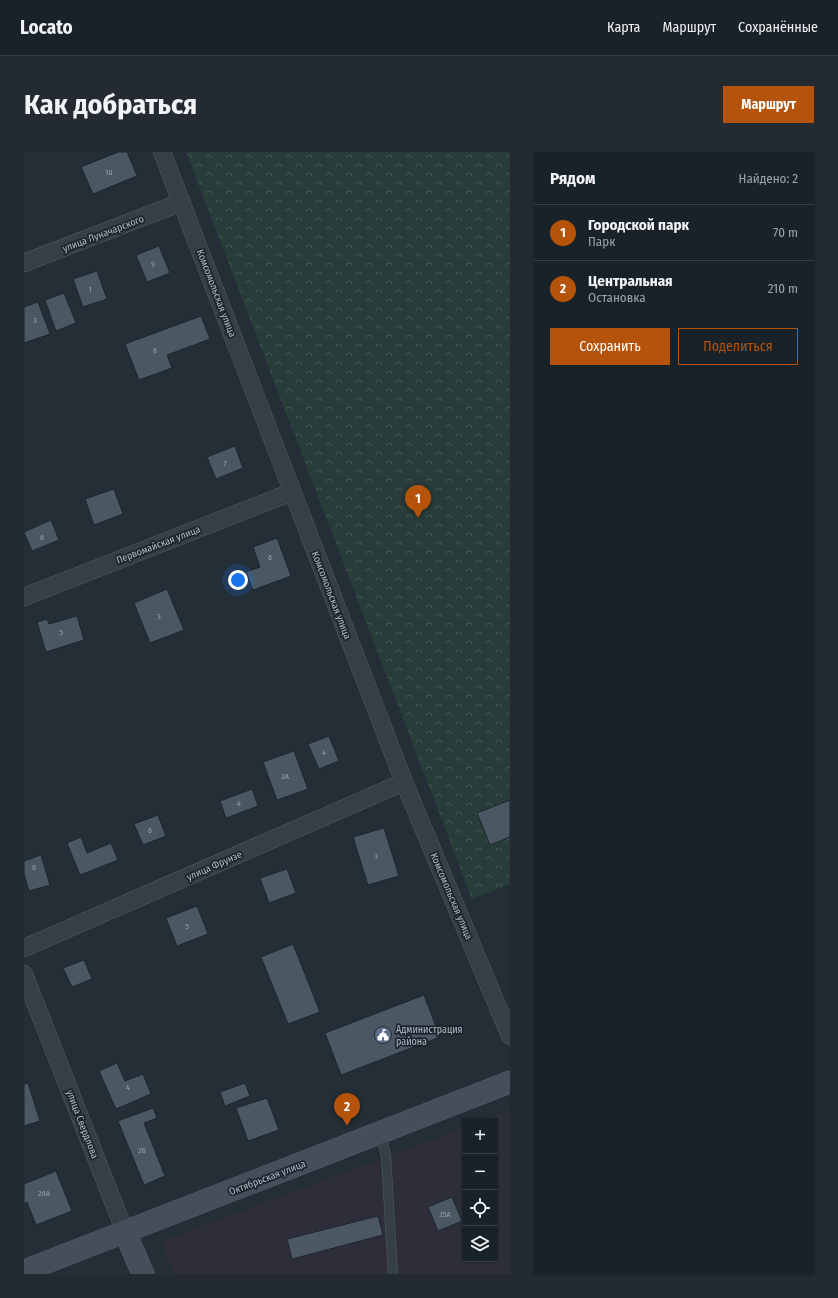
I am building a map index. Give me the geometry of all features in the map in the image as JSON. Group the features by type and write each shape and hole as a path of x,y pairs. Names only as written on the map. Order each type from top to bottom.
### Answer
{"street":[{"name":"Комсомольская улица","path":"162,152 404,782 510,1036"},
{"name":"улица Луначарского","path":"24,263 182,202"},
{"name":"Первомайская улица","path":"24,597 292,492"},
{"name":"улица Фрунзе","path":"24,948 404,782"},
{"name":"улица Свердлова","path":"24,974 125,1232 143,1274"},
{"name":"Октябрьская улица","path":"24,1271 510,1082"}],"lane":[{"path":"380,1132 386,1156 393,1274"}],"shaded area":[{"path":"510,1110 510,1274 173,1274 161,1241 462,1128 462,1262 498,1262 498,1118 488,1118"}],"green space":[{"path":"186,152 510,152 510,884 472,899"}],"building":[{"path":"118,152 127,152 137,176 93,194 81,167"},
{"path":"159,246 170,273 147,282 136,255"},
{"path":"97,271 107,299 83,307 73,279"},
{"path":"64,293 76,323 56,331 45,300"},
{"path":"38,302 50,334 24,343 24,307"},
{"path":"201,316 210,339 167,355 172,368 139,380 125,344"},
{"path":"235,446 243,468 216,479 207,457"},
{"path":"114,489 123,514 94,525 85,499"},
{"path":"51,520 59,540 32,551 24,532"},
{"path":"277,538 291,576 253,590 246,572 260,567 253,547"},
{"path":"167,589 184,630 150,643 134,603"},
{"path":"77,616 84,640 46,652 37,622 47,619 49,624"},
{"path":"329,736 339,761 319,769 308,744"},
{"path":"294,751 308,789 277,800 263,762"},
{"path":"252,789 258,806 226,818 220,801"},
{"path":"510,800 510,837 490,845 477,813"},
{"path":"158,815 166,836 143,845 134,824"},
{"path":"384,828 399,876 368,885 353,837"},
{"path":"81,837 87,853 111,843 118,860 80,875 67,843"},
{"path":"41,855 50,885 29,891 24,874 24,861"},
{"path":"287,869 296,893 269,903 260,878"},
{"path":"197,906 208,934 177,946 166,918"},
{"path":"293,944 320,1012 288,1024 261,957"},
{"path":"84,960 92,979 72,987 63,968"},
{"name":"Администрация района","path":"424,995 440,1037 341,1075 325,1033"},
{"path":"117,1063 125,1081 143,1074 151,1094 116,1109 99,1071"},
{"path":"28,1083 40,1121 24,1126 24,1084"},
{"path":"245,1083 250,1096 225,1106 220,1092"},
{"path":"267,1098 279,1130 248,1141 236,1108"},
{"path":"153,1108 157,1118 144,1123 165,1176 144,1185 118,1121"},
{"path":"56,1171 72,1211 36,1225 27,1202 24,1204 24,1184"},
{"path":"452,1197 462,1221 438,1231 428,1207"},
{"path":"378,1216 383,1235 292,1259 287,1239"}],"place":[{"name":"Городской парк","path":"418,518"},
{"name":"Администрация района","path":"383,1035"},
{"name":"Центральная","path":"347,1126"}]}
